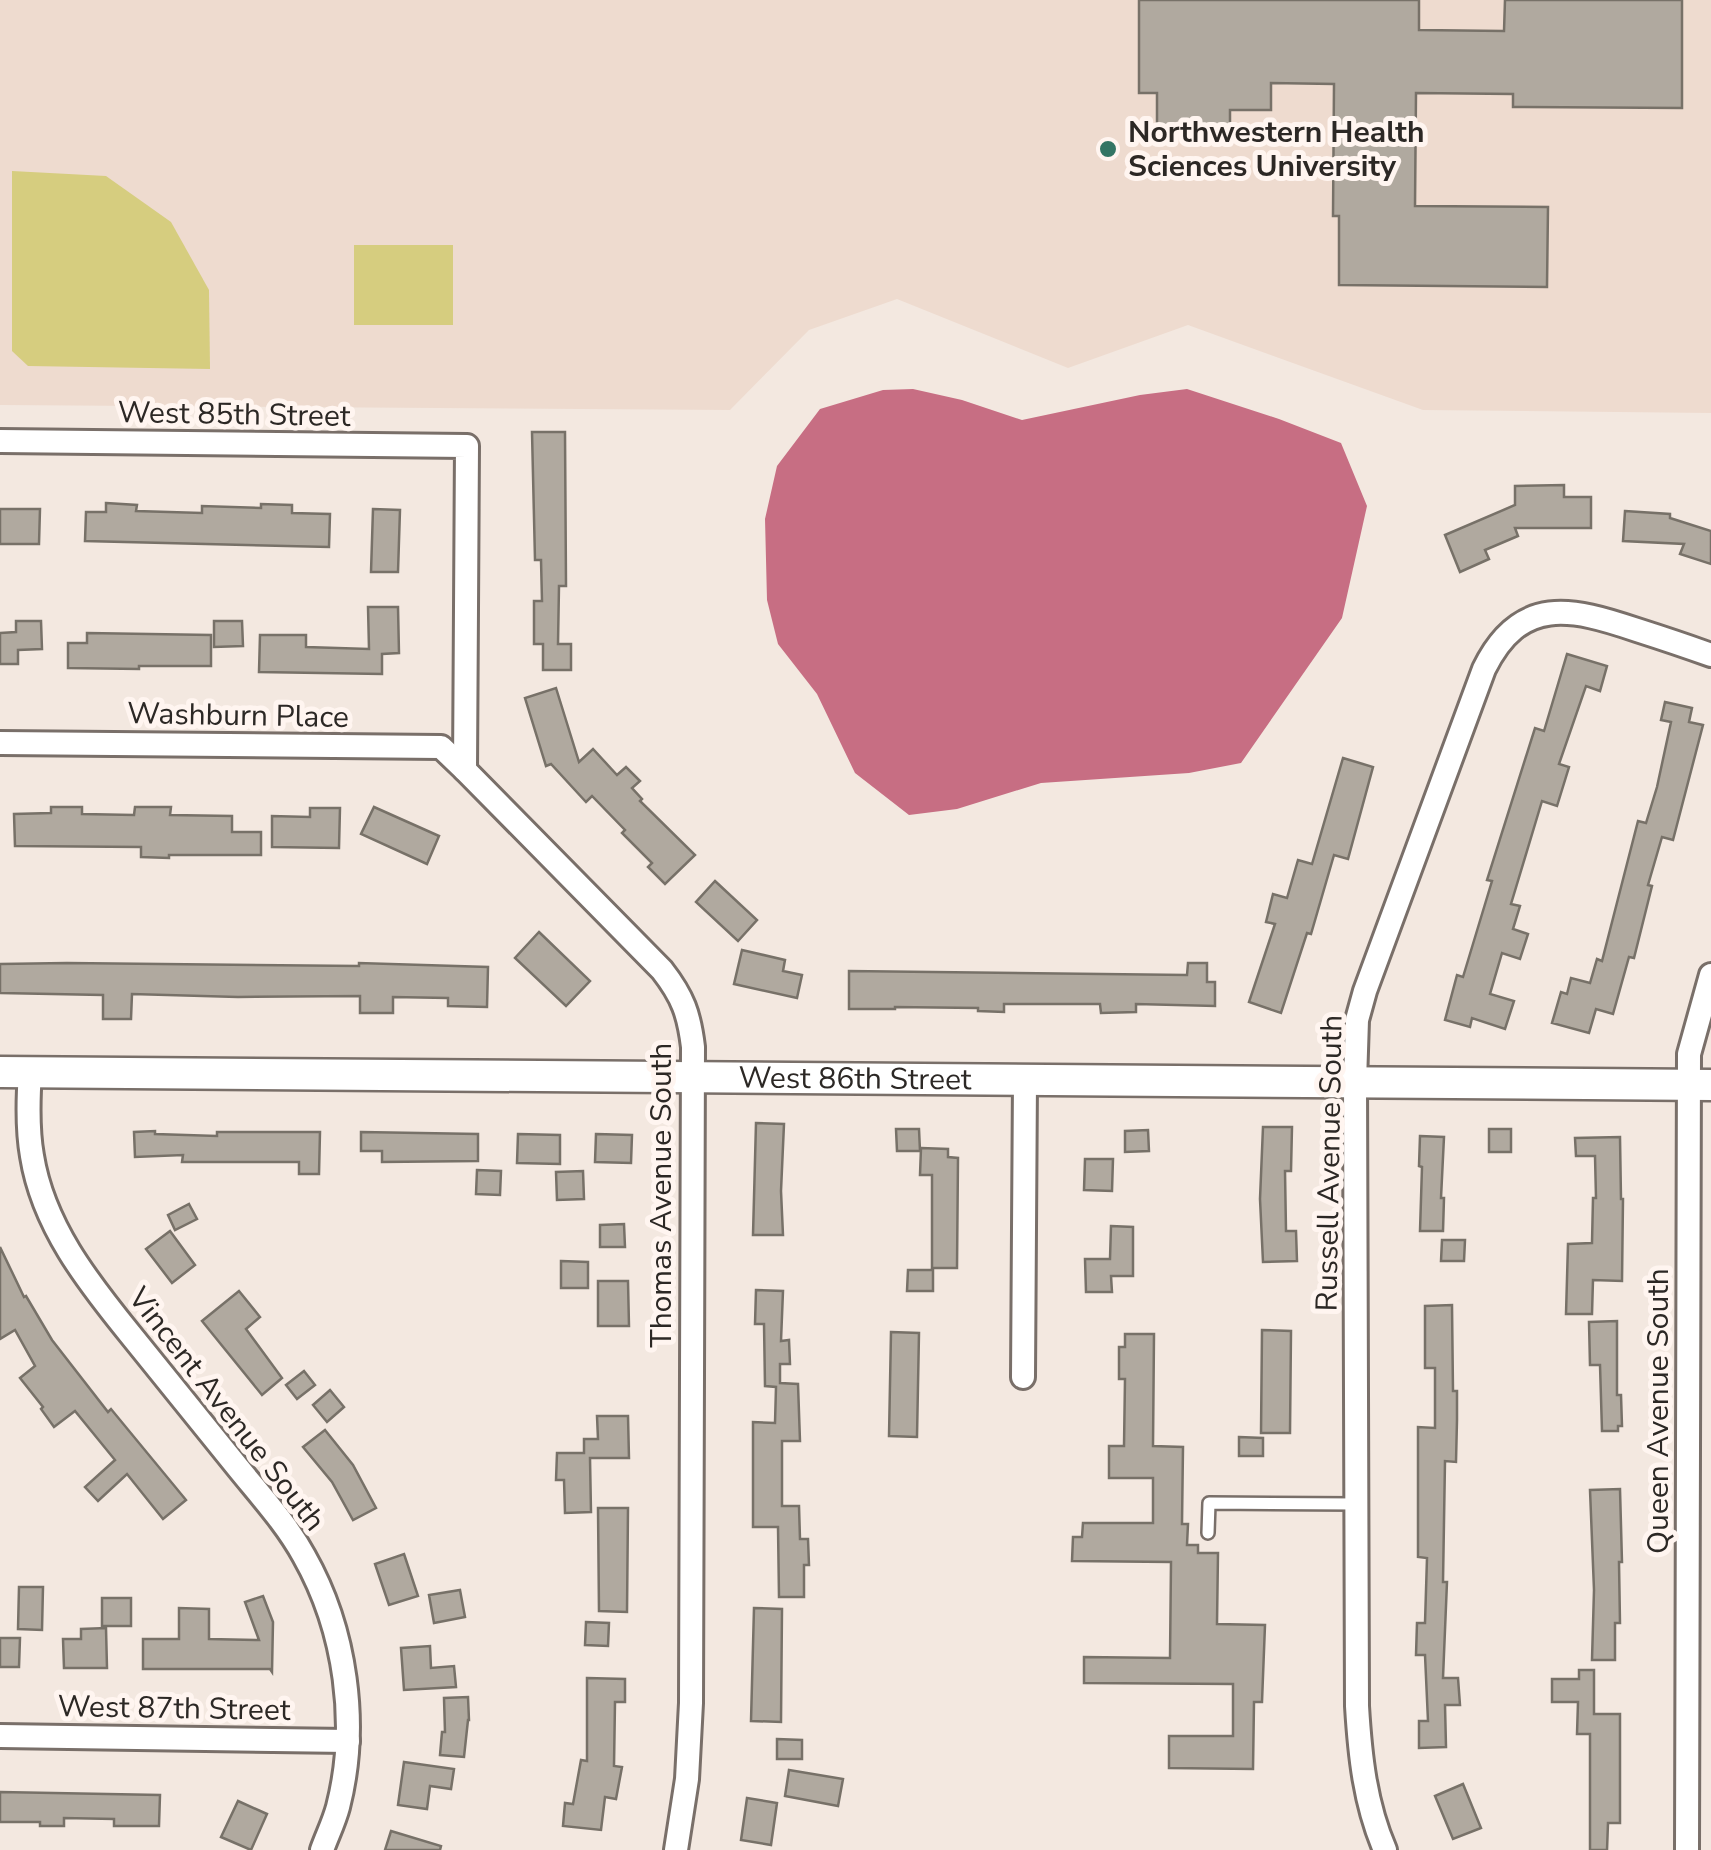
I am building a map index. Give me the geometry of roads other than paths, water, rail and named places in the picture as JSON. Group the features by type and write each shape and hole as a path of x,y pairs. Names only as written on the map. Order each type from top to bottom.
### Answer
{"street":[{"name":"West 85th Street","path":"0,441 467,446 465,770"},
{"name":"Russell Avenue South","path":"1385,1850 1375,1826 1361,1766 1357,1706 1357,1020 1484,668 1496,645 1518,626 1542,614 1570,611 1711,655"},
{"name":"Washburn Place","path":"0,743 441,746 465,770"},
{"name":"Thomas Avenue South","path":"465,770 662,970 680,992 689,1019 693,1047 692,1703 687,1778 676,1850"},
{"name":"Queen Avenue South","path":"1687,1850 1700,1085 1689,1054 1711,975"},
{"name":"West 86th Street","path":"15,1072 1700,1085"},
{"name":"Vincent Avenue South","path":"15,1072 28,1108 32,1157 46,1204 66,1248 93,1288 274,1512 304,1555 326,1603 340,1652 348,1703 348,1741 338,1807 322,1850"},
{"path":"1023,1376 1025,1080"},
{"name":"West 87th Street","path":"0,1736 348,1741"}],"lane":[{"path":"1208,1532 1209,1503 1356,1504"}],"place":[{"name":"Northwestern Health Sciences University","path":"1108,149"}]}
